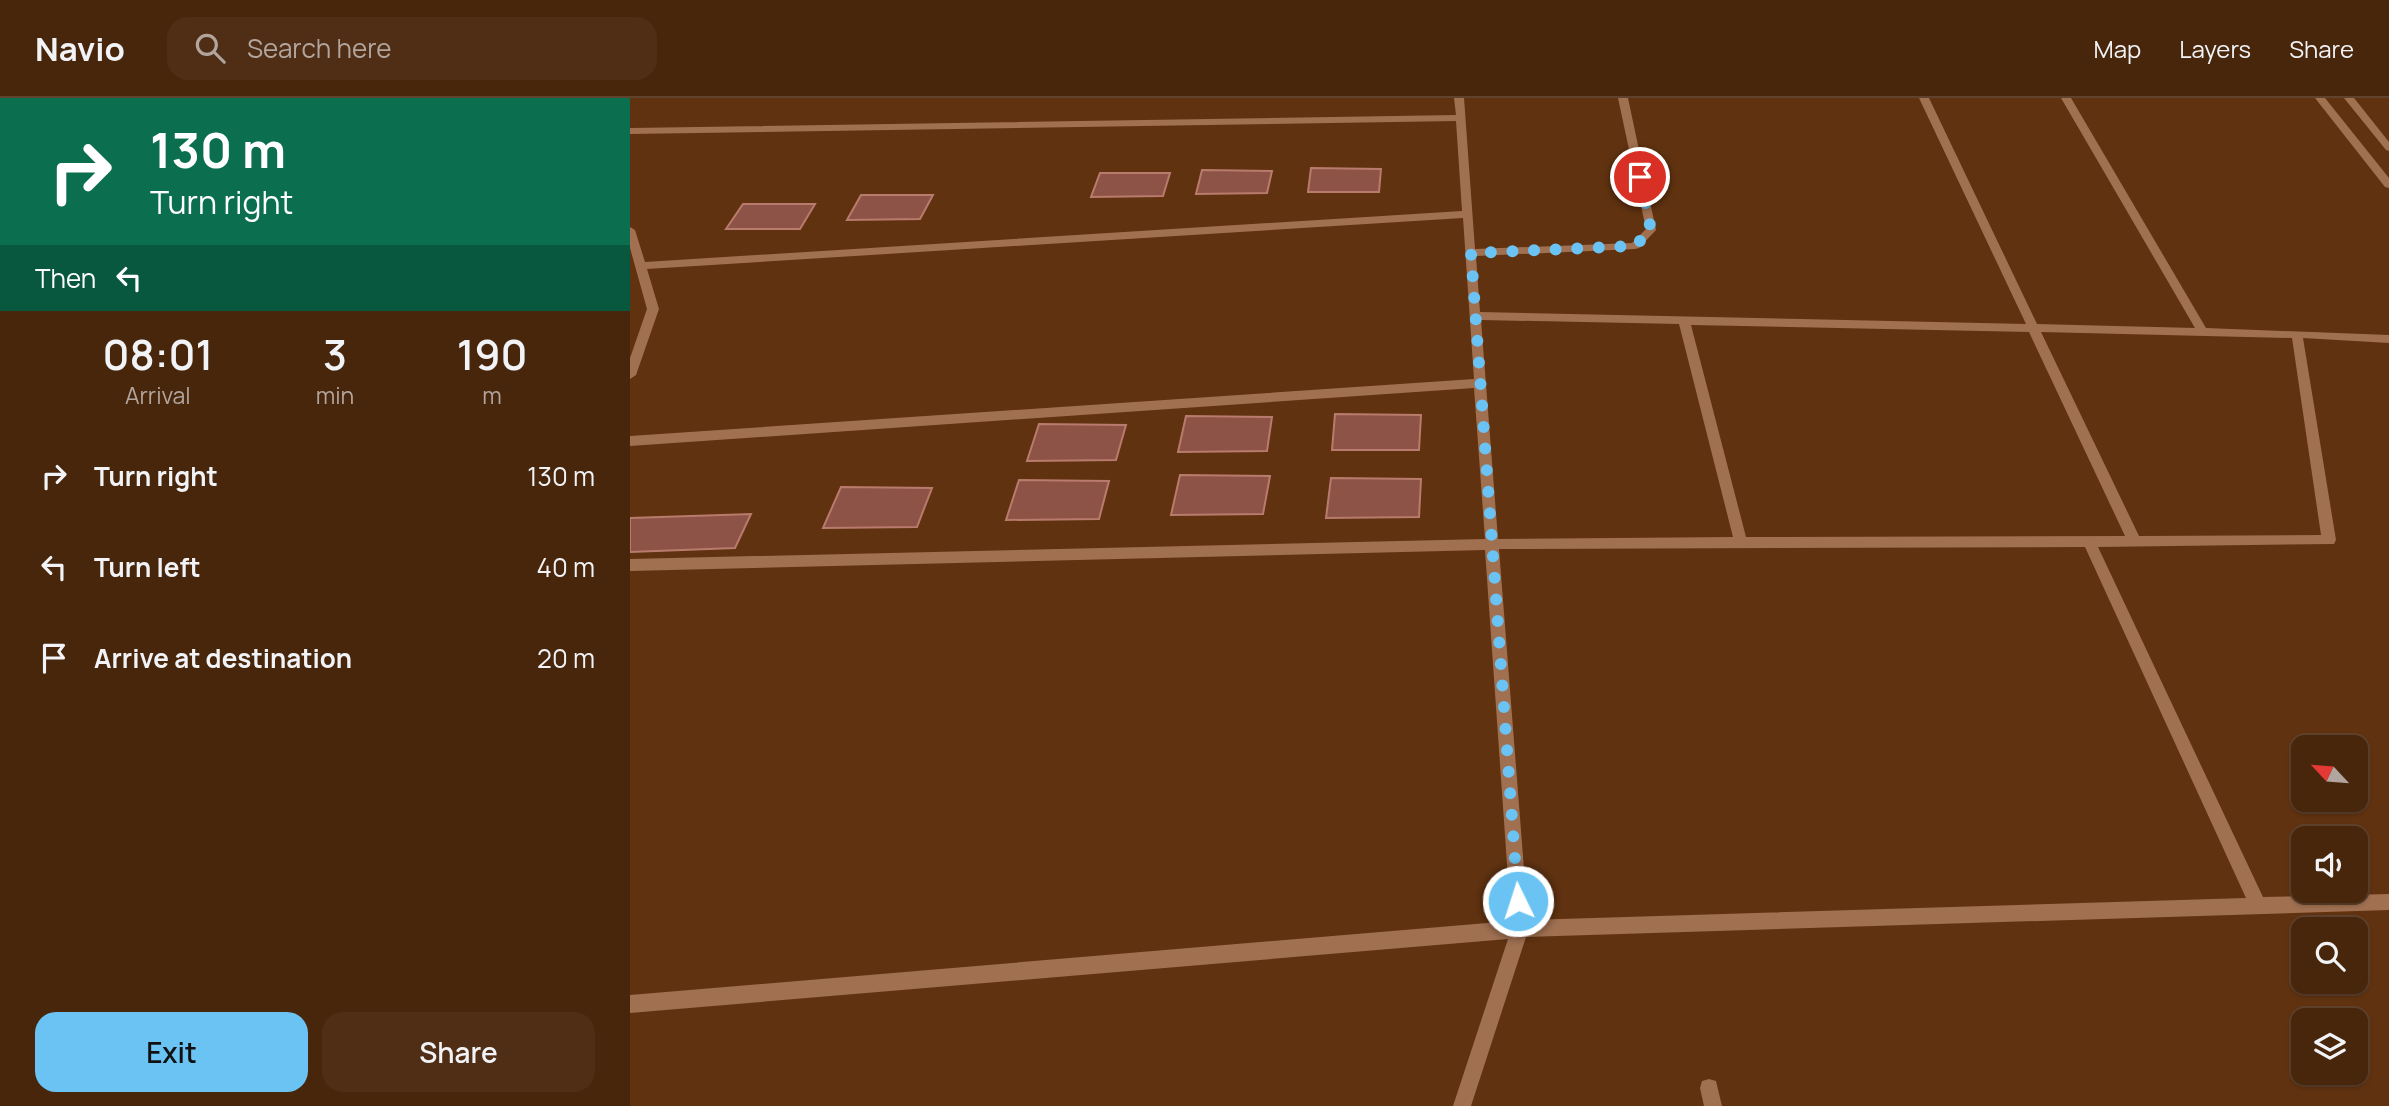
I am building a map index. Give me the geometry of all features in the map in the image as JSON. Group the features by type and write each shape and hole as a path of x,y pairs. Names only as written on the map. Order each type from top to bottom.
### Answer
{"street":[{"path":"1459,98 1520,929 1462,1106"},
{"path":"1471,253 1635,246 1651,230 1623,98"},
{"path":"1924,98 2134,540"},
{"path":"2066,98 2203,332"},
{"path":"2320,98 2389,185"},
{"path":"2349,98 2389,148"},
{"path":"630,131 1461,118"},
{"path":"640,265 1468,214"},
{"path":"630,230 653,309 630,375"},
{"path":"1475,316 2297,334 2389,339"},
{"path":"1684,320 1741,543"},
{"path":"630,565 1491,544 2329,540 2297,334"},
{"path":"630,441 1480,383"},
{"path":"2089,541 2259,907"},
{"path":"630,1004 1520,929 2389,902"}],"building":[{"path":"1311,168 1381,169 1379,192 1308,192"},
{"path":"1202,170 1272,171 1267,193 1196,194"},
{"path":"1100,173 1170,173 1163,196 1091,197"},
{"path":"861,195 933,195 920,219 847,220"},
{"path":"743,204 815,204 800,229 726,229"},
{"path":"1335,414 1421,415 1419,450 1332,450"},
{"path":"1186,416 1272,417 1267,451 1178,452"},
{"path":"1039,424 1126,425 1116,460 1027,461"},
{"path":"1180,475 1270,476 1263,514 1171,515"},
{"path":"1331,478 1421,479 1419,517 1326,518"},
{"path":"1019,480 1109,481 1099,519 1006,520"},
{"path":"841,487 932,488 917,527 823,528"},
{"path":"751,514 735,548 630,552 630,518"}],"route":[{"path":"1518,901 1471,253 1635,246 1651,230 1640,177"}]}
